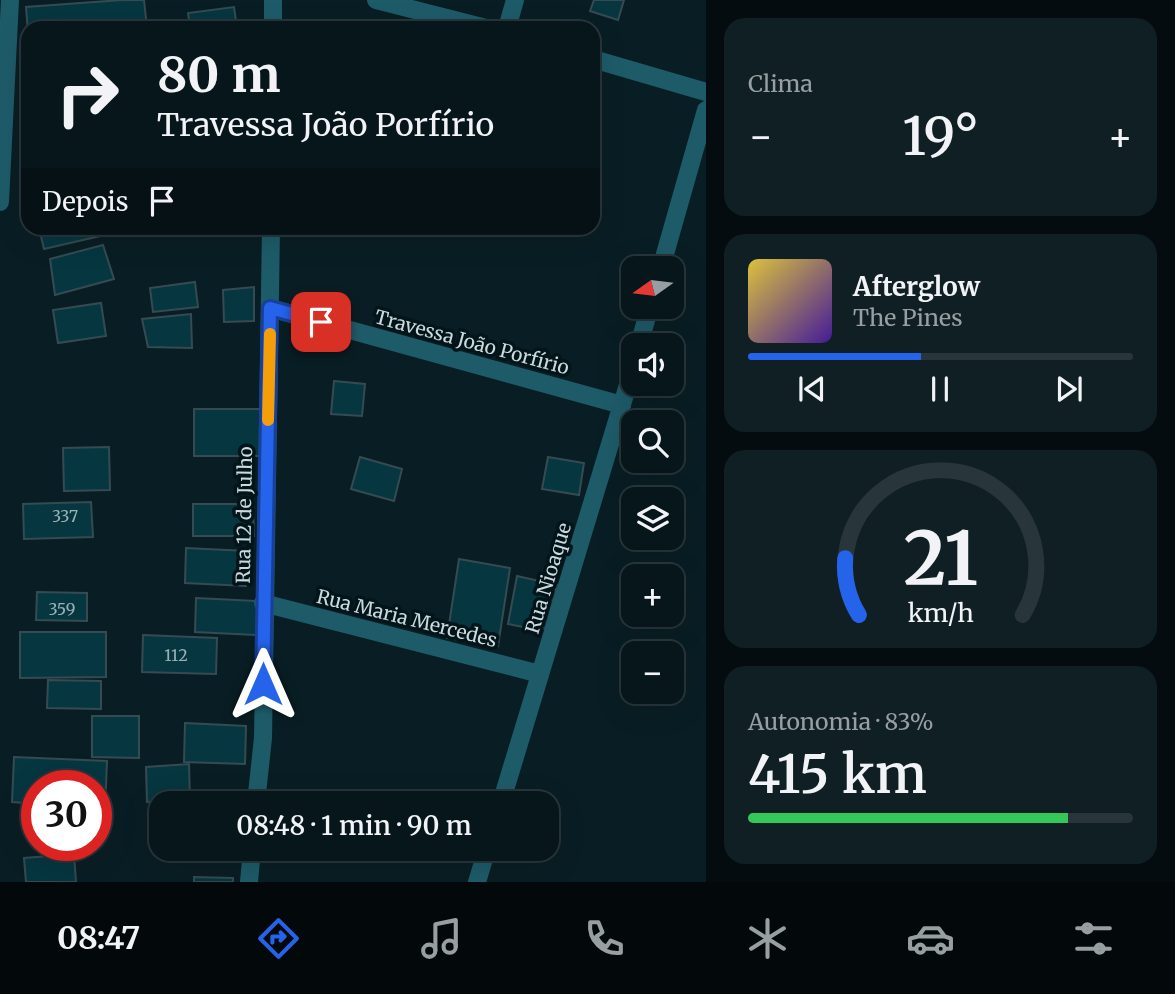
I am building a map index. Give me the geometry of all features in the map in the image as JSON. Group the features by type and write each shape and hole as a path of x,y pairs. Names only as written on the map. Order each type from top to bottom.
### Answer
{"street":[{"path":"0,202 10,0"},
{"path":"272,21 273,0"},
{"path":"376,0 458,21"},
{"path":"509,21 515,0"},
{"path":"600,61 706,92"},
{"path":"664,256 706,110"},
{"name":"Rua 12 de Julho","path":"257,791 263,738 263,603 271,235"},
{"name":"Travessa João Porfírio","path":"270,308 622,405"},
{"name":"Rua Nioaque","path":"505,791 625,396"},
{"name":"Rua Maria Mercedes","path":"263,603 540,674"},
{"path":"248,882 251,861"},
{"path":"477,882 483,861"}],"building":[{"path":"144,0 146,21 27,21 26,7"},
{"path":"594,0 624,0 618,20 590,11"},
{"path":"234,7 236,21 189,21 188,13"},
{"path":"41,235 105,235 44,249"},
{"path":"103,245 114,279 55,295 50,259"},
{"path":"195,282 198,307 153,312 150,288"},
{"path":"254,287 254,321 224,322 223,290"},
{"path":"101,303 106,336 58,343 53,310"},
{"path":"191,314 192,348 148,347 142,319"},
{"path":"334,381 365,384 362,416 331,414"},
{"path":"194,409 260,409 260,456 194,456"},
{"path":"109,447 110,490 64,491 63,448"},
{"path":"360,457 402,469 394,501 351,489"},
{"path":"548,457 584,463 579,495 542,489"},
{"path":"91,502 93,537 24,539 23,504"},
{"path":"193,504 253,504 254,536 193,536"},
{"path":"186,548 247,551 246,586 185,583"},
{"path":"459,559 510,568 498,646 447,638"},
{"path":"517,576 557,585 546,628 533,629 508,624"},
{"path":"37,592 87,593 87,621 36,620"},
{"path":"196,598 258,601 256,635 195,632"},
{"path":"20,632 106,632 106,677 20,678"},
{"path":"143,635 217,638 216,674 142,672"},
{"path":"48,680 101,681 101,709 47,708"},
{"path":"92,716 139,716 139,758 92,757"},
{"path":"185,723 246,726 245,764 184,762"},
{"path":"14,757 107,761 107,770 21,770 21,803 12,802"},
{"path":"189,764 190,791 149,791 147,802 146,767"},
{"path":"24,861 74,861 76,882 26,882"},
{"path":"194,877 233,878 233,882 194,882"}],"slow traffic":[{"path":"268,420 270,334"}],"route":[{"path":"263,684 270,308 321,322"}]}
